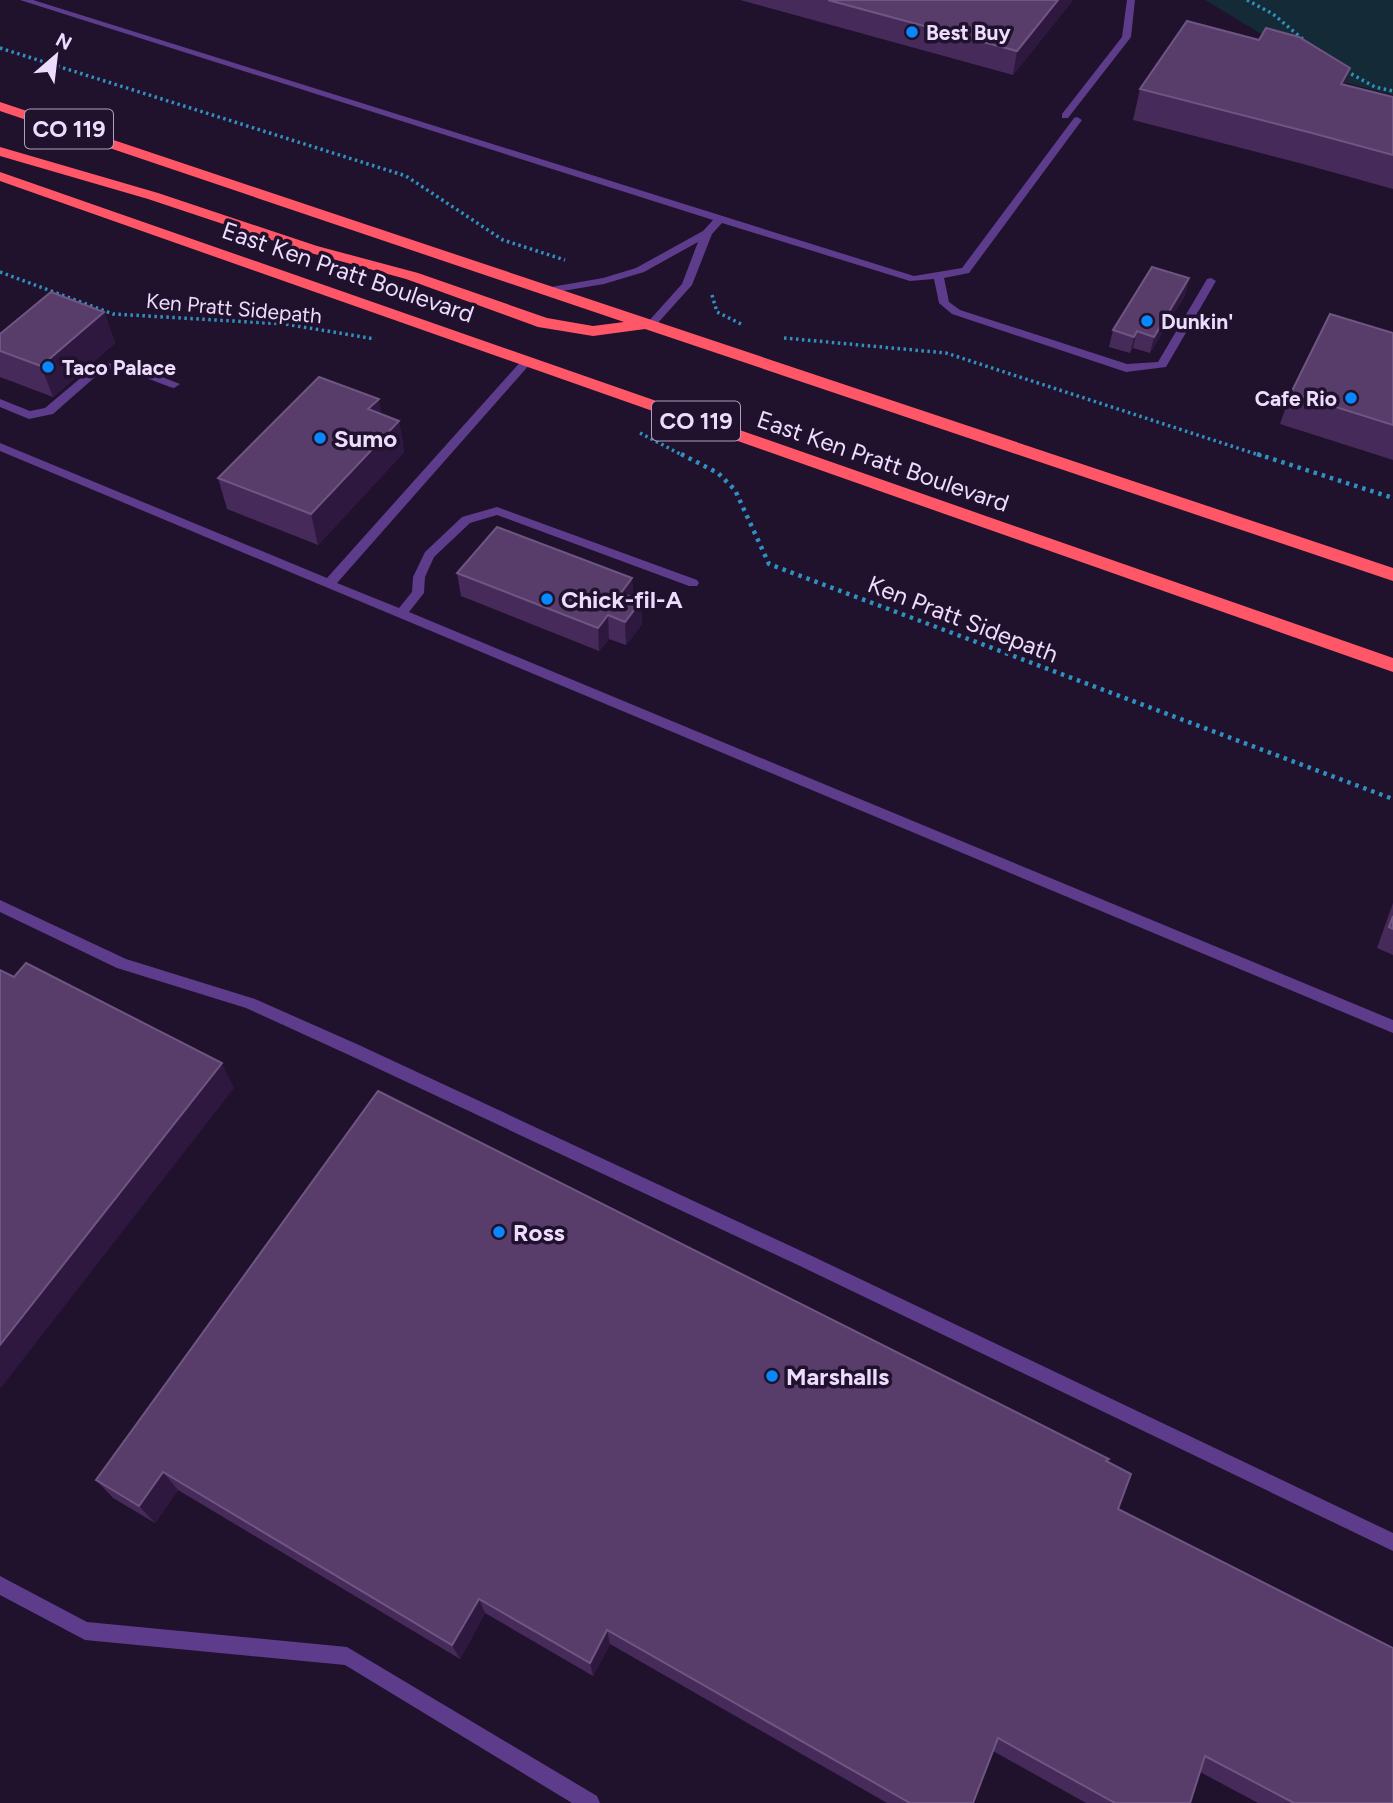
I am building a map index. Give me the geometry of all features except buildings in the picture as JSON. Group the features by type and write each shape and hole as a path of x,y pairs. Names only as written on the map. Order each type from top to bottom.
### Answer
{"highway":[{"name":"East Ken Pratt Boulevard","path":"0,106 652,323 1393,575"},
{"path":"0,151 141,192 312,249 412,276 544,323 593,331 652,323"},
{"name":"East Ken Pratt Boulevard","path":"0,176 1393,665"}],"lane":[{"path":"24,0 914,279 965,271 1077,120"},
{"path":"1065,116 1126,37 1131,0"},
{"path":"551,290 604,281 640,270 707,233 720,219"},
{"path":"652,323 687,285 707,233"},
{"path":"938,275 944,303 956,312 1126,368 1163,365 1211,281"},
{"path":"329,584 527,362"},
{"path":"0,403 29,415 49,411 100,367 124,365 174,384"},
{"path":"0,447 1393,1027"},
{"path":"401,614 418,593 419,577 429,555 466,520 497,511 693,583"},
{"path":"0,906 122,964 250,1003 319,1034 830,1272 1393,1542"},
{"path":"0,1585 85,1631 347,1656 590,1803"}],"path":[{"path":"1247,0 1273,14 1312,47"},
{"path":"0,48 406,176 503,240 575,264"},
{"path":"1342,70 1375,87 1393,91"},
{"name":"Ken Pratt Sidepath","path":"0,272 113,314 285,324 380,340"},
{"path":"712,293 717,312 748,327"},
{"path":"782,338 946,353 1393,498"},
{"name":"Ken Pratt Sidepath","path":"636,430 718,473 735,490 769,564 1393,799"}],"shaded area":[{"path":"1205,0 1393,0 1393,95 1339,81"}],"place":[{"name":"Best Buy","path":"912,32"},
{"name":"Dunkin'","path":"1147,321"},
{"name":"Taco Palace","path":"48,367"},
{"name":"Cafe Rio","path":"1351,398"},
{"name":"Sumo","path":"320,438"},
{"name":"Chick-fil-A","path":"547,599"},
{"name":"Ross","path":"499,1232"},
{"name":"Marshalls","path":"772,1376"}]}
